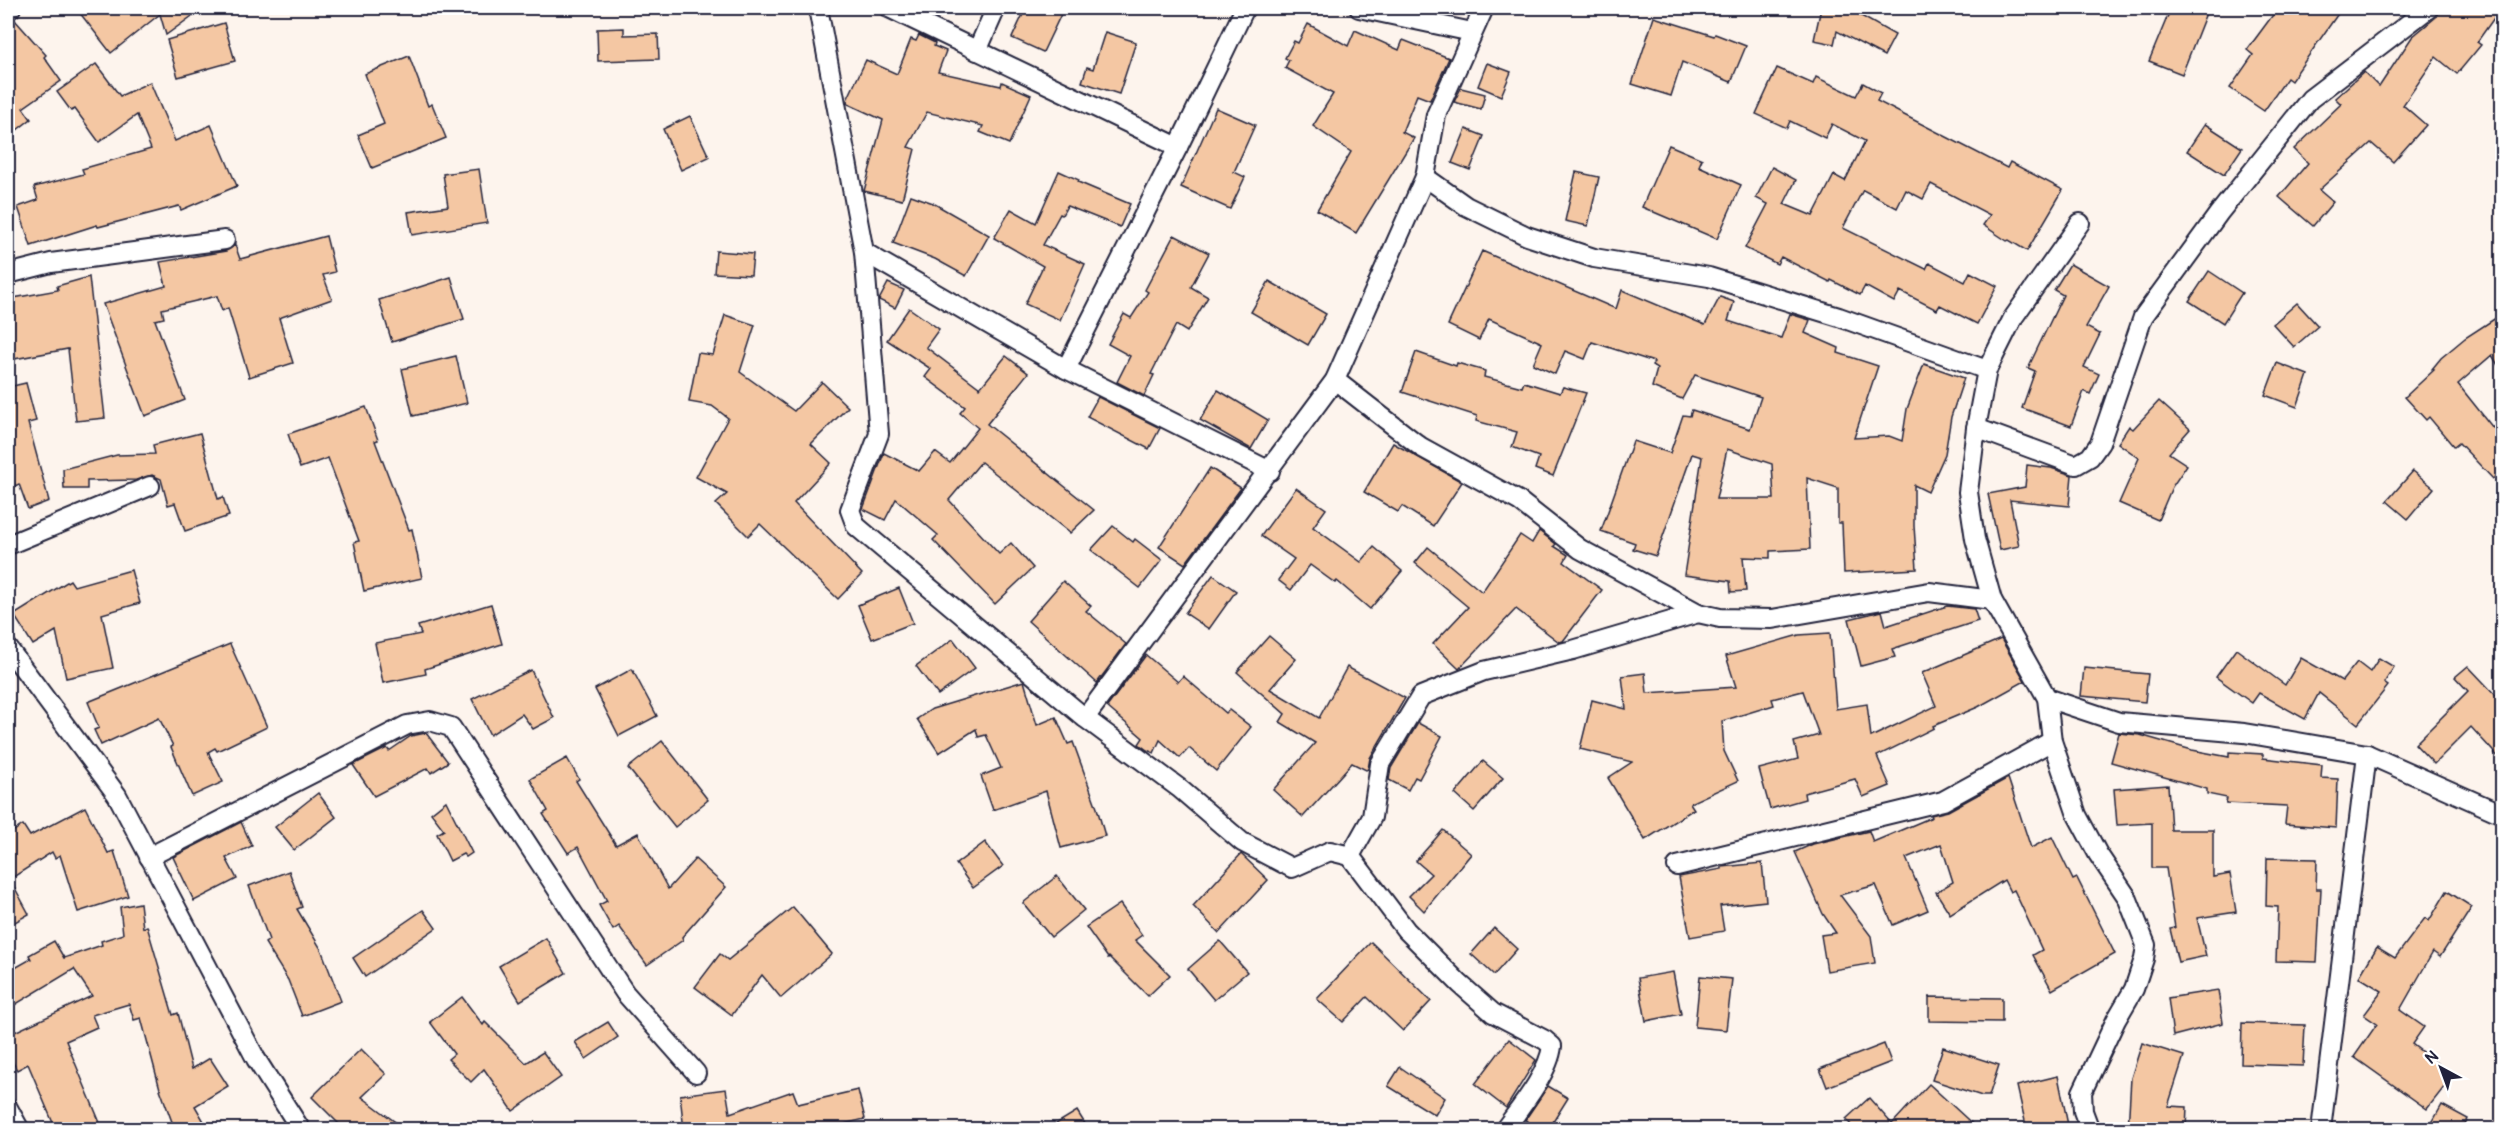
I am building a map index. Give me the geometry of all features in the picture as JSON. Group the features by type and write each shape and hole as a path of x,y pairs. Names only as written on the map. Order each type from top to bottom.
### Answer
{"street":[{"path":"818,8 864,252 879,434 850,510 856,526 1085,718 1179,788 1242,842 1292,868 1330,851 1350,856 1406,930 1460,984 1493,1014 1545,1040 1552,1046 1551,1057 1504,1130"},
{"path":"889,8 1178,147"},
{"path":"977,51 996,8"},
{"path":"1066,369 1245,8"},
{"path":"1359,8 1472,32"},
{"path":"1085,718 1270,471 1335,380 1425,177 1436,116 1484,8"},
{"path":"1976,428 2076,465 2090,457 2100,443 2143,317 2219,213 2310,99 2429,8"},
{"path":"1425,177 1466,206 1527,236 1594,258 1709,277 1839,317 1987,370"},
{"path":"2080,223 2013,318 1987,370 1976,428 1968,492 1975,539 1992,600 2047,698 2052,741 2078,815 2098,854 2127,897 2146,945 2134,989 2116,1020 2082,1092 2083,1111 2090,1130"},
{"path":"8,274 51,263 225,240"},
{"path":"864,252 1066,369 1270,471"},
{"path":"1335,380 1421,447 1520,501 1580,549 1698,613 1720,618 1772,619 1929,592 1992,600"},
{"path":"8,544 150,486"},
{"path":"1350,856 1372,817 1380,764 1421,696 1484,671 1573,650 1698,613"},
{"path":"8,648 117,795 256,1059 301,1130"},
{"path":"2047,698 2119,722 2244,733 2367,754 2502,814"},
{"path":"149,857 406,725 430,721 451,727 625,993 696,1073"},
{"path":"1677,866 1943,801 2052,741"},
{"path":"2320,1130 2367,754"},
{"path":"8,1108 20,1130"}],"building":[{"path":"76,8 203,8 166,35 160,14 111,53"},
{"path":"1026,8 1053,8 1062,12 1043,52 1012,38"},
{"path":"1821,8 1847,8 1895,35 1884,56 1837,31 1834,44 1814,40"},
{"path":"2171,8 2208,8 2182,74 2149,61"},
{"path":"2278,8 2342,8 2291,81 2287,78 2264,111 2230,88 2253,55 2247,50"},
{"path":"2440,8 2501,8 2477,42 2481,45 2457,74 2436,57 2403,105 2426,125 2393,162 2371,143 2319,190 2333,202 2313,226 2279,197 2308,163 2294,149 2341,104 2335,98 2364,72 2379,87 2412,37 2436,17"},
{"path":"1654,17 1714,36 1715,34 1746,46 1731,82 1682,62 1671,96 1632,84"},
{"path":"14,19 46,55 44,57 61,81 23,108 31,119 8,137 8,20"},
{"path":"224,23 235,61 178,77 167,40"},
{"path":"1308,24 1348,46 1355,30 1399,50 1403,40 1449,58 1430,100 1417,95 1402,132 1414,138 1356,233 1317,210 1351,152 1313,126 1333,94 1285,68 1289,60 1285,58 1294,41 1298,43"},
{"path":"624,28 624,35 658,34 659,59 598,61 597,29"},
{"path":"1105,32 1136,42 1119,94 1082,82 1087,67 1093,69"},
{"path":"919,35 935,43 934,46 946,51 938,72 1001,86 1002,82 1031,95 1009,144 980,132 983,126 927,112 908,147 915,149 902,200 864,191 883,120 848,104 847,100 866,60 897,74 911,39 916,41"},
{"path":"409,56 428,106 432,104 446,138 372,168 358,135 384,124 365,74"},
{"path":"1487,63 1511,72 1501,96 1478,86"},
{"path":"96,64 120,96 150,82 175,141 211,125 237,186 181,210 179,206 98,227 97,225 31,246 18,207 38,200 34,187 84,174 82,169 151,149 137,115 99,142 75,109 71,111 57,92"},
{"path":"1777,68 1813,84 1816,77 1856,96 1863,83 1881,93 1877,101 2007,168 2010,162 2063,190 2027,251 1983,225 1990,215 1931,184 1923,199 1906,190 1897,208 1863,190 1843,228 1926,269 1929,263 1965,282 1970,272 1997,286 1977,324 1940,305 1937,310 1900,291 1894,302 1865,286 1860,295 1781,257 1777,264 1745,248 1768,204 1756,198 1772,167 1796,180 1784,204 1813,216 1834,175 1845,181 1865,141 1832,124 1825,138 1790,121 1787,128 1756,114"},
{"path":"1461,88 1485,94 1481,109 1454,102"},
{"path":"1216,108 1255,125 1234,172 1245,177 1230,209 1181,187"},
{"path":"690,116 709,157 681,170 663,129"},
{"path":"2205,124 2242,148 2224,175 2187,151"},
{"path":"1466,129 1484,136 1470,170 1452,163"},
{"path":"1669,145 1702,159 1699,166 1741,185 1717,239 1642,207"},
{"path":"479,169 487,223 412,235 408,212 448,206 443,174"},
{"path":"1059,171 1079,180 1078,182 1130,204 1120,227 1067,206 1062,215 1060,214 1043,245 1085,264 1060,320 1025,304 1043,266 994,238 1011,209 1036,223"},
{"path":"1576,172 1599,177 1588,226 1565,221"},
{"path":"911,195 933,203 989,235 966,276 935,259 893,243"},
{"path":"1174,235 1209,253 1191,287 1208,297 1187,332 1176,325 1151,374 1154,375 1144,396 1117,382 1130,356 1108,344 1124,314 1131,318 1148,292 1145,290"},
{"path":"326,236 335,272 323,275 332,299 279,318 293,363 249,377 228,308 222,311 217,296 162,309 164,318 155,320 185,400 145,416 103,304 166,286 160,262 226,251 235,245 240,259"},
{"path":"716,251 753,254 751,275 714,273"},
{"path":"1482,251 1616,309 1622,290 1705,325 1720,297 1734,302 1728,321 1781,338 1790,314 1810,320 1805,333 1839,348 1838,353 1878,366 1854,438 1889,436 1902,441 1907,409 1924,364 1964,378 1951,417 1945,454 1928,492 1914,485 1917,569 1844,573 1842,523 1838,523 1838,488 1807,478 1810,549 1770,551 1770,558 1743,557 1746,591 1731,592 1730,581 1684,575 1702,457 1692,454 1656,556 1633,549 1635,543 1601,531 1633,441 1670,453 1683,415 1690,416 1692,410 1750,429 1761,397 1695,375 1682,399 1652,387 1657,369 1652,366 1654,362 1592,342 1585,359 1565,351 1555,374 1533,364 1542,343 1489,319 1479,340 1448,325","holes":["1727,449 1772,464 1774,499 1716,499"]},
{"path":"2070,264 2109,286 2086,327 2100,334 2084,367 2099,374 2090,394 2084,391 2071,426 2022,408 2035,371 2028,368 2063,295 2054,290"},
{"path":"2209,271 2242,293 2223,323 2189,301"},
{"path":"89,277 105,418 76,421 68,349 14,359 8,322 8,299 58,290 57,286"},
{"path":"451,277 464,319 392,342 379,300"},
{"path":"1269,281 1326,314 1308,345 1251,312"},
{"path":"888,283 904,290 895,308 879,300"},
{"path":"2297,303 2318,326 2294,347 2273,324"},
{"path":"909,308 939,329 926,347 980,388 1006,356 1028,373 987,424 1094,510 1070,533 981,462 949,500 999,554 1011,543 1033,568 995,604 933,540 938,535 896,499 885,520 863,509 884,453 919,471 935,452 950,463 978,428 960,413 965,407 925,377 931,369 887,340"},
{"path":"2502,314 2502,372 2492,355 2458,384 2493,428 2502,420 2502,470 2493,479 2459,443 2454,447 2429,417 2426,420 2405,397 2434,370 2432,369 2441,358 2465,338"},
{"path":"725,315 755,325 740,372 794,411 822,382 848,407 811,444 831,463 794,503 862,574 838,599 760,524 748,536 716,504 727,494 696,477 728,418 712,406 689,402 698,353 713,355"},
{"path":"1416,352 1456,366 1457,363 1485,371 1484,377 1522,387 1524,382 1560,393 1563,387 1586,393 1553,476 1535,469 1539,457 1512,447 1517,432 1476,421 1477,416 1402,392"},
{"path":"456,356 467,403 413,416 402,369"},
{"path":"2277,363 2308,375 2297,407 2265,395"},
{"path":"26,383 36,421 28,423 49,501 28,509 19,484 15,486 8,459 8,387"},
{"path":"1218,390 1268,420 1251,449 1200,420"},
{"path":"1098,397 1160,428 1149,449 1087,417"},
{"path":"2159,401 2190,429 2169,453 2187,465 2172,487 2158,520 2119,503 2139,458 2118,443 2129,426 2133,429"},
{"path":"366,407 378,440 375,441 409,530 412,529 422,578 364,591 354,542 359,541 328,458 300,468 288,434"},
{"path":"200,433 218,499 223,497 229,516 185,531 175,503 168,505 161,479 152,475 136,480 87,481 87,489 64,489 63,469 117,455 155,454 153,445"},
{"path":"1393,443 1462,482 1433,526 1402,506 1398,512 1364,492"},
{"path":"2027,465 2051,468 2072,475 2069,506 2010,500 2019,546 2000,550 1988,494 2025,487"},
{"path":"1210,468 1241,488 1185,564 1159,547"},
{"path":"2413,471 2434,488 2408,519 2387,501"},
{"path":"1296,488 1326,509 1313,527 1361,562 1374,547 1402,571 1370,609 1337,581 1335,583 1310,565 1291,590 1278,580 1294,559 1261,536"},
{"path":"1113,526 1133,542 1135,539 1162,560 1140,588 1091,550"},
{"path":"1539,531 1556,544 1554,546 1568,555 1564,562 1602,590 1563,641 1559,642 1516,609 1459,669 1433,644 1468,607 1415,563 1428,547 1482,592 1520,535 1532,543"},
{"path":"131,570 140,603 102,614 113,668 66,678 56,631 33,645 14,615 70,580 74,586"},
{"path":"1213,575 1236,591 1209,629 1185,613"},
{"path":"1063,581 1091,606 1086,611 1126,644 1097,683 1028,621"},
{"path":"899,588 913,623 872,639 858,605"},
{"path":"491,604 502,644 425,669 426,674 383,683 375,643 421,634 418,626"},
{"path":"1947,606 1974,609 1978,621 1892,649 1895,657 1861,666 1849,619 1882,611 1886,626"},
{"path":"1830,633 1836,709 1867,704 1871,737 1936,706 1922,673 2001,639 2025,681 1978,707 1933,726 1934,728 1877,756 1890,786 1863,797 1855,779 1804,793 1805,799 1770,809 1759,769 1798,759 1794,742 1819,735 1803,691 1772,699 1774,705 1722,721 1724,751 1738,781 1690,803 1694,809 1645,840 1608,778 1632,762 1580,749 1592,700 1626,709 1622,676 1645,673 1647,693 1736,687 1726,656 1799,635"},
{"path":"1269,636 1296,659 1270,689 1319,718 1347,667 1405,698 1370,758 1368,769 1352,763 1303,817 1273,790 1315,743 1280,722 1285,714 1237,672"},
{"path":"953,639 975,668 938,695 916,666"},
{"path":"230,644 267,727 217,751 215,748 208,752 223,782 192,796 171,747 173,746 159,718 101,745 94,730 99,728 88,702"},
{"path":"2236,649 2285,685 2301,658 2342,681 2357,662 2370,672 2379,658 2394,667 2384,683 2388,686 2358,724 2319,693 2305,719 2259,693 2252,703 2216,677"},
{"path":"1146,655 1178,682 1183,676 1226,713 1229,710 1251,727 1216,771 1189,748 1180,758 1160,740 1154,753 1147,750 1139,744 1143,738 1107,707"},
{"path":"2468,666 2502,702 2502,761 2471,727 2434,764 2415,744 2468,691 2455,677"},
{"path":"2084,668 2148,674 2145,702 2081,696"},
{"path":"632,669 657,716 619,736 595,689"},
{"path":"531,670 554,718 533,729 522,714 490,735 472,699"},
{"path":"1024,681 1037,725 1056,717 1068,744 1073,742 1105,836 1061,848 1046,791 993,810 981,776 1001,768 986,735 978,737 976,729 939,753 917,719 932,709"},
{"path":"1418,723 1442,736 1419,779 1415,777 1408,790 1389,780 1391,768"},
{"path":"426,733 448,762 431,773 428,768 374,796 353,765 387,748 389,751 411,736"},
{"path":"2119,733 2140,735 2192,750 2229,757 2229,752 2263,754 2263,758 2322,765 2321,778 2338,779 2336,828 2285,824 2287,806 2226,803 2227,798 2207,794 2207,789 2111,762"},
{"path":"662,741 708,800 675,827 628,768"},
{"path":"567,758 579,779 576,781 616,845 638,833 668,889 695,859 726,887 682,937 683,940 647,965 619,926 613,930 599,905 607,901 578,847 568,853 543,814 548,811 530,779"},
{"path":"1483,761 1503,778 1474,811 1455,794"},
{"path":"2008,778 2031,848 2052,837 2073,880 2077,878 2115,954 2052,990 2033,955 2042,950 2014,890 2010,892 2004,880 1950,914 1936,892 1953,882 1941,844 1906,858 1928,910 1893,925 1876,885 1840,895 1871,936 1875,963 1827,971 1821,935 1836,933 1823,914 1795,852 1813,844 1869,831 1873,842 1932,817 1931,815 1948,811"},
{"path":"2168,785 2171,830 2213,830 2213,877 2230,874 2236,912 2197,918 2206,956 2178,962 2170,929 2175,928 2166,868 2152,868 2152,823 2117,825 2114,789"},
{"path":"318,793 336,817 294,850 275,827"},
{"path":"446,801 472,853 466,857 463,854 450,861 437,834 444,830 431,813"},
{"path":"85,807 108,853 114,851 128,896 78,912 60,855 55,858 52,852 10,879 29,914 8,926 8,835 23,825 30,836"},
{"path":"241,822 252,846 226,858 237,879 194,901 173,857"},
{"path":"1443,830 1471,854 1424,911 1409,896 1431,874 1416,861"},
{"path":"985,842 1003,866 973,888 956,864"},
{"path":"1241,854 1268,880 1219,933 1193,906"},
{"path":"2267,858 2317,859 2316,889 2321,889 2317,962 2276,961 2278,907 2266,906"},
{"path":"1762,863 1766,901 1720,906 1724,931 1690,937 1679,877 1722,869 1722,867"},
{"path":"289,871 302,907 297,909 321,949 341,1001 302,1016 288,980 265,943 269,940 249,886"},
{"path":"1057,876 1084,910 1051,937 1023,903"},
{"path":"2447,891 2472,907 2440,957 2433,952 2400,1010 2424,1027 2412,1044 2453,1076 2427,1109 2354,1057 2377,1024 2364,1015 2382,991 2359,977 2377,947 2395,958 2425,918 2429,921"},
{"path":"140,903 143,928 147,926 173,1015 178,1013 192,1069 210,1058 228,1086 195,1106 209,1130 175,1130 160,1089 141,1018 134,1020 129,1004 92,1015 97,1027 66,1041 103,1130 56,1130 28,1064 17,1070 8,1053 8,1035 92,996 74,969 8,1009 8,972 31,959 29,955 54,941 64,958 102,945 101,941 123,934 120,907"},
{"path":"1120,904 1142,935 1135,940 1170,975 1148,996 1108,958 1086,927"},
{"path":"793,907 832,954 781,998 762,975 732,1015 695,987 720,954 728,960"},
{"path":"423,910 436,928 365,977 353,958"},
{"path":"1494,928 1517,949 1494,975 1471,954"},
{"path":"546,938 566,973 520,1001 499,966"},
{"path":"1220,941 1247,972 1214,1000 1188,969"},
{"path":"1371,942 1431,1001 1403,1031 1367,997 1343,1022 1317,999"},
{"path":"1673,972 1681,1014 1646,1021 1638,978"},
{"path":"1700,976 1732,979 1726,1030 1695,1027"},
{"path":"2218,990 2223,1023 2173,1036 2168,998"},
{"path":"462,997 483,1025 485,1022 526,1063 543,1052 561,1077 513,1111 484,1069 471,1082 448,1059 454,1054 430,1022"},
{"path":"1929,997 2002,998 2002,1022 1929,1021"},
{"path":"608,1022 618,1037 586,1059 575,1042"},
{"path":"2242,1023 2305,1025 2303,1066 2241,1064"},
{"path":"1509,1039 1536,1060 1506,1108 1475,1084"},
{"path":"2142,1043 2184,1056 2168,1106 2187,1107 2186,1130 2128,1130 2131,1078"},
{"path":"1884,1044 1891,1062 1827,1087 1820,1069"},
{"path":"1943,1047 1999,1065 1989,1096 1982,1096 1932,1080"},
{"path":"361,1049 386,1074 362,1097 406,1130 345,1130 312,1097"},
{"path":"1400,1067 1445,1098 1435,1115 1388,1086"},
{"path":"2058,1076 2069,1130 2027,1130 2017,1086"},
{"path":"1929,1084 1979,1130 1855,1130 1846,1119 1869,1098 1892,1124"},
{"path":"1548,1086 1568,1098 1548,1130 1541,1130 1525,1120"},
{"path":"726,1089 730,1113 793,1091 798,1104 858,1090 865,1119 818,1130 684,1130 680,1095"},
{"path":"2442,1105 2468,1119 2462,1130 2428,1130"},
{"path":"1077,1111 1089,1130 1046,1130"}]}
